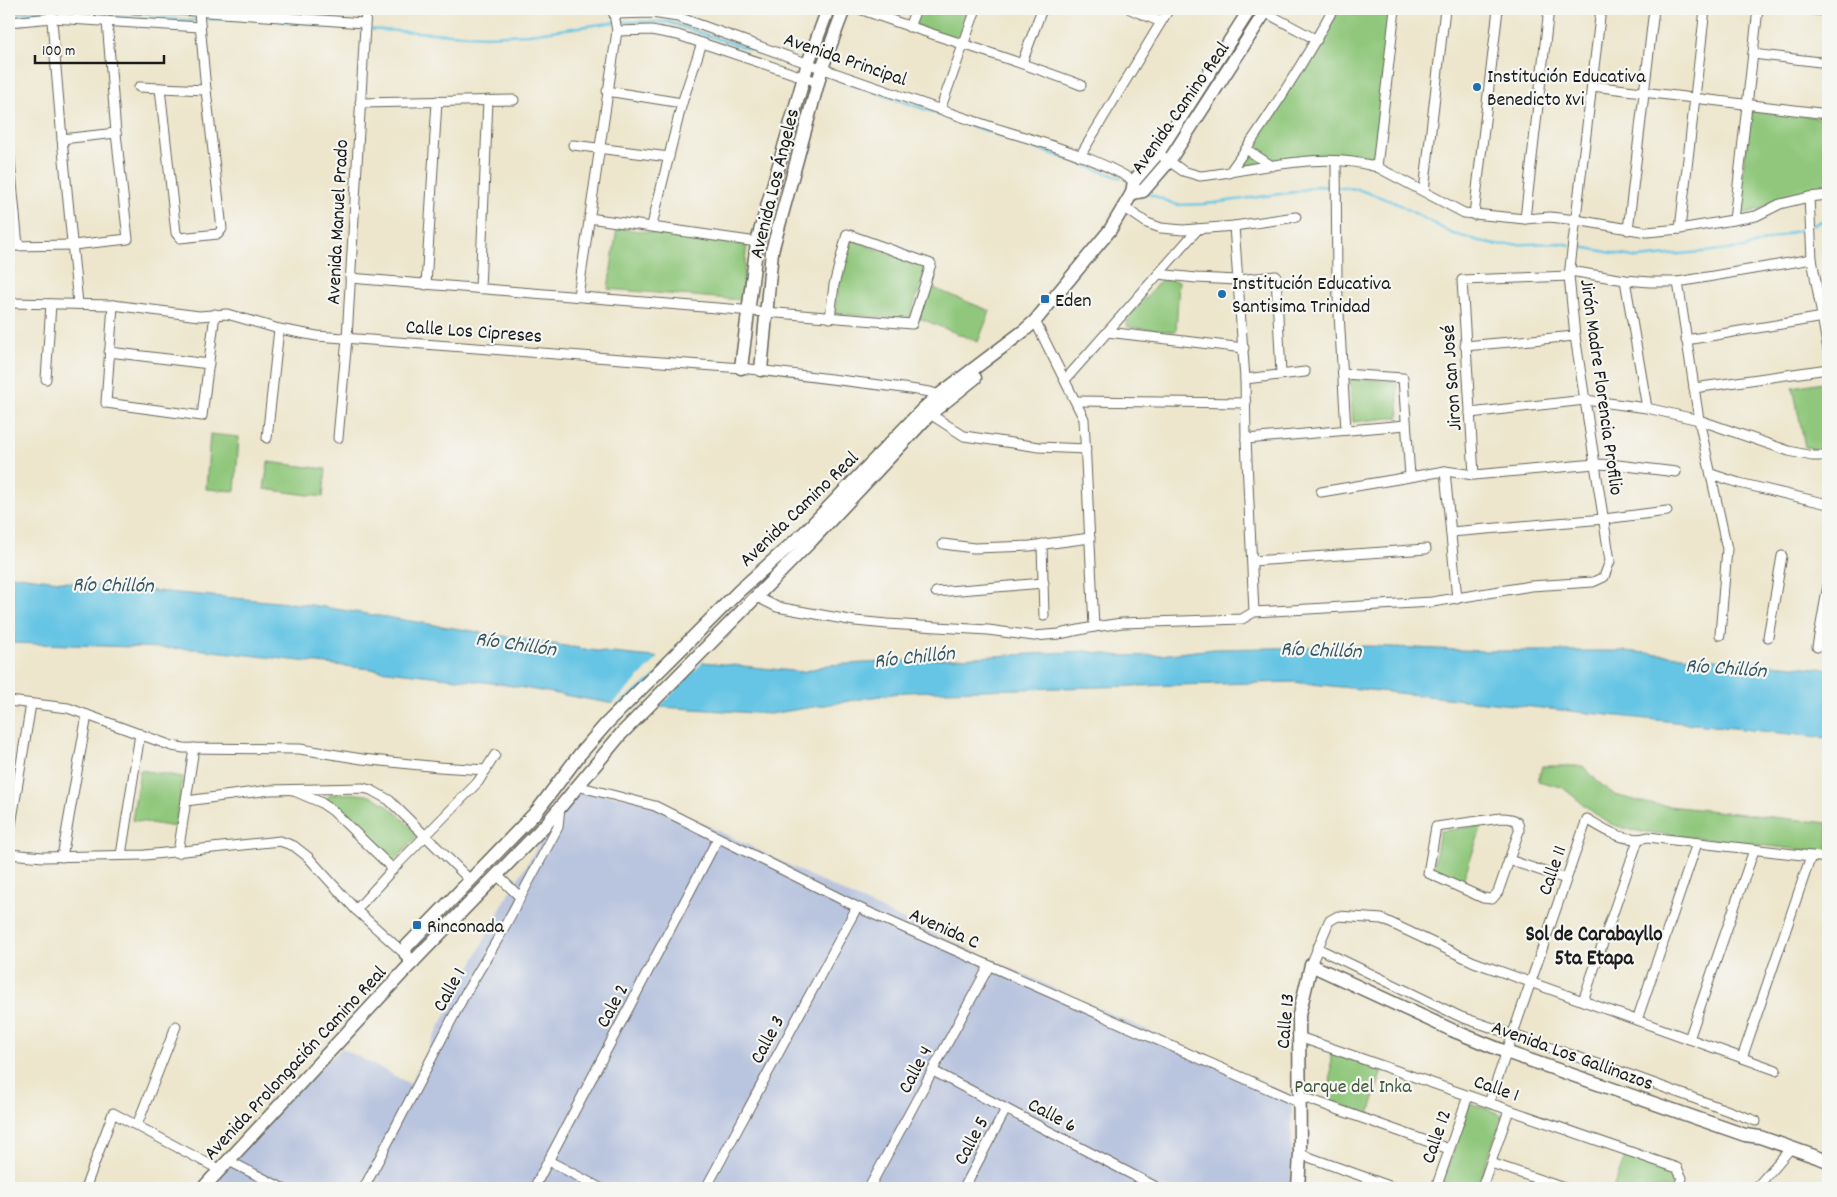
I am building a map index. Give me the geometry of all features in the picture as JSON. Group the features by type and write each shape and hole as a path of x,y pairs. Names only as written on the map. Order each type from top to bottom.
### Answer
{"main road":[{"name":"Avenida Los Ángeles","path":"741,368 757,242 808,63 828,9"},
{"name":"Avenida Los Ángeles","path":"761,370 772,251 822,68 844,9"},
{"name":"Avenida Camino Real","path":"607,723 739,591 805,532 938,395 1035,321 1110,230 1125,208 1133,187 1158,153 1250,9"},
{"name":"Avenida Camino Real","path":"1133,187 1142,191 1169,161 1264,10"},
{"name":"Avenida Camino Real","path":"621,734 754,599 930,414 1003,356 1025,330"},
{"name":"Avenida Prolongación Camino Real","path":"409,959 405,951 407,946 537,811 580,754 607,723"},
{"name":"Avenida Prolongación Camino Real","path":"204,1188 409,959 496,875 546,823 621,734"},
{"name":"Calle 13","path":"1298,1188 1300,1154 1299,1015 1311,965"},
{"name":"Avenida Los Gallinazos","path":"1311,965 1454,1031 1506,1052 1745,1135 1760,1137 1828,1161"}],"street":[{"path":"134,9 179,9 364,23"},
{"name":"Avenida Manuel Prado","path":"338,438 350,278 366,9"},
{"path":"860,9 909,27 1022,62 1081,85"},
{"path":"909,27 916,9"},
{"path":"940,110 976,9"},
{"path":"1022,62 1042,9"},
{"path":"1130,9 1161,22"},
{"path":"1080,156 1170,9"},
{"path":"1229,173 1317,40 1333,9"},
{"path":"1377,167 1395,9"},
{"path":"1424,191 1446,9"},
{"path":"1474,215 1498,9"},
{"path":"1525,219 1549,9"},
{"name":"Jirón Madre Florencia Profilio","path":"1457,599 1531,586 1593,582 1604,577 1610,561 1585,400 1569,273 1601,9"},
{"path":"1628,230 1654,9"},
{"path":"1680,229 1705,9"},
{"path":"1734,220 1758,9"},
{"path":"1806,9 1828,11"},
{"path":"1264,10 1317,40"},
{"name":"Avenida Principal","path":"818,82 678,34 651,30 617,31 615,11 679,13 822,68 940,110 1080,156 1122,174 1133,187"},
{"path":"160,88 176,233 180,238 218,234 222,229 199,12"},
{"path":"9,22 51,13 107,21 200,27"},
{"path":"51,13 78,304"},
{"path":"9,151 13,246 73,245 128,240 116,133 107,21"},
{"path":"578,296 617,31"},
{"path":"652,225 682,102 702,43"},
{"path":"1753,54 1828,63"},
{"path":"1592,86 1828,114"},
{"path":"139,87 206,90"},
{"path":"607,91 682,102"},
{"path":"480,288 488,100"},
{"path":"360,104 514,100"},
{"path":"426,284 437,102"},
{"path":"62,139 116,133"},
{"path":"573,145 669,157"},
{"path":"1246,149 1272,166"},
{"path":"1158,153 1183,172 1200,176 1304,160 1364,163 1377,167 1464,213 1525,219 1550,217 1647,232 1680,229 1756,216 1780,204 1808,197 1828,195"},
{"path":"1336,161 1337,281 1346,430"},
{"path":"1808,197 1812,259 1828,350"},
{"path":"1125,208 1147,223 1161,228 1184,230 1234,226 1296,217"},
{"path":"589,218 652,225 757,242"},
{"path":"1234,226 1246,379 1246,438 1254,612"},
{"path":"1065,380 1198,229"},
{"path":"350,278 748,310 765,313 830,318 912,324 931,264 847,234 834,285 830,318"},
{"path":"1569,273 1625,280 1678,282 1812,259"},
{"name":"Jiron San José","path":"1474,475 1462,280 1569,273"},
{"path":"1158,274 1238,280 1276,276 1281,374"},
{"path":"1625,280 1647,408"},
{"path":"1678,282 1698,420 1727,549 1720,635"},
{"name":"Calle Los Cipreses","path":"9,303 113,305 199,316 227,314 279,329 317,336 741,368 896,387 938,395"},
{"path":"46,378 52,304"},
{"path":"113,305 106,403 202,416 215,314"},
{"path":"1686,340 1822,317"},
{"path":"1035,321 1084,419 1094,627"},
{"path":"268,438 279,329"},
{"path":"1107,332 1244,348"},
{"path":"1465,346 1576,336"},
{"path":"109,352 209,364"},
{"path":"1694,388 1828,369"},
{"path":"1246,379 1305,372"},
{"path":"1343,374 1402,378 1410,476"},
{"path":"1470,413 1585,400 1647,408 1698,420 1789,451 1812,456 1828,456"},
{"path":"1076,401 1246,402"},
{"path":"930,414 964,436 1038,447 1086,449"},
{"path":"1246,438 1406,426"},
{"path":"1321,492 1445,471 1474,475 1595,464 1618,464 1676,472"},
{"path":"754,599 785,609 887,624 988,630 1034,636 1060,634 1122,623 1242,619 1254,612 1424,603 1457,599 1445,471"},
{"path":"1711,474 1739,483 1828,504"},
{"path":"1451,532 1604,519 1667,511"},
{"path":"943,544 974,548 1042,544 1090,538"},
{"path":"1042,544 1044,616"},
{"path":"1252,561 1426,549"},
{"path":"1768,637 1782,556"},
{"path":"936,592 1044,583"},
{"path":"1817,647 1828,585"},
{"path":"9,701 68,708 172,746 300,749 390,762 486,770"},
{"path":"9,837 31,704"},
{"path":"62,857 87,715"},
{"path":"121,855 140,734"},
{"path":"178,852 194,748"},
{"path":"356,910 393,869 478,782 495,755"},
{"name":"Avenida C","path":"576,786 655,806 856,907 1300,1099"},
{"path":"186,801 270,790 363,788 372,790 389,800 471,881"},
{"path":"290,790 320,802 333,811 393,869"},
{"name":"Calle 1","path":"364,1188 465,994 499,937 558,827 560,807"},
{"path":"1512,818 1518,823 1519,831 1509,860 1498,892 1492,899 1483,898 1430,875 1428,871 1435,828 1438,826 1512,818"},
{"name":"Calle 11","path":"1489,1103 1587,819 1620,836 1638,840"},
{"path":"1583,1001 1638,840 1648,837 1828,858"},
{"name":"Cale 2","path":"534,1188 718,838"},
{"path":"9,854 43,857 121,855 178,852 280,841 294,846 308,856 356,910 409,959"},
{"path":"1637,1020 1697,843"},
{"path":"1689,1039 1754,850"},
{"path":"1742,1058 1811,856"},
{"path":"1509,860 1566,879"},
{"path":"496,875 520,897"},
{"name":"Calle 3","path":"706,1188 856,907"},
{"name":"Calle 13","path":"1311,965 1329,921 1338,916 1382,919 1474,962 1530,982"},
{"path":"1318,948 1435,1006 1512,1036 1633,1076 1756,1121"},
{"name":"Calle 4","path":"869,1188 989,966"},
{"path":"1530,982 1776,1070"},
{"path":"137,1126 176,1026"},
{"name":"Calle 1","path":"1300,1037 1677,1168 1681,1174 1681,1182 1678,1188"},
{"name":"Calle 6","path":"933,1071 1158,1188"},
{"name":"Calle 12","path":"1436,1188 1468,1096"},
{"path":"1300,1099 1449,1149"},
{"name":"Calle 5","path":"964,1188 1006,1109"},
{"path":"1482,1188 1509,1110"},
{"path":"86,1186 112,1113 225,1165 282,1188"},
{"path":"1756,1188 1791,1148"},
{"path":"1300,1154 1395,1188"},
{"path":"549,1161 600,1188"},
{"path":"1491,1163 1564,1188"}],"shaded area":[{"path":"580,791 659,802 860,900 1292,1096 1291,1188 202,1188 238,1145 342,1048 410,1084 504,902 546,833"}],"green space":[{"path":"920,9 971,9 959,42 914,24"},
{"path":"1339,9 1391,9 1373,160 1312,155 1235,169 1320,44"},
{"path":"1750,109 1828,119 1828,191 1785,197 1758,210 1738,215"},
{"path":"617,228 747,245 741,300 608,289"},
{"path":"850,239 926,268 909,319 834,314 839,283"},
{"path":"1161,280 1179,281 1176,332 1128,327 1126,320"},
{"path":"931,287 990,311 978,342 919,318"},
{"path":"1350,378 1397,382 1399,417 1353,422"},
{"path":"1828,381 1828,451 1822,452 1805,447 1793,387"},
{"path":"210,434 239,437 235,491 206,489"},
{"path":"268,462 326,469 323,497 264,489"},
{"path":"1542,766 1583,766 1598,782 1615,795 1650,804 1828,823 1828,853 1630,830 1611,824 1562,787 1538,781"},
{"path":"140,770 183,777 175,827 132,820"},
{"path":"331,794 357,794 373,797 394,811 418,835 393,863 336,807 329,803 327,798"},
{"path":"1482,826 1462,883 1433,870 1440,831"},
{"name":"Parque del Inka","path":"1331,1052 1382,1070 1369,1115 1330,1101"},
{"path":"1470,1103 1503,1115 1477,1188 1441,1188"},
{"path":"1626,1155 1675,1174 1677,1179 1671,1188 1613,1188"}],"water":[{"name":"Río Chillón","path":"9,575 101,586 311,605 603,652 802,672 828,665 1086,651 1121,656 1160,655 1214,649 1369,646 1483,651 1624,651 1828,669 1828,738 1293,682 904,692 770,714 615,704 501,684 196,649 9,643"}],"pier":[{"path":"661,655 679,657 615,706 611,706"},
{"path":"684,658 705,660 657,709 637,708"}],"waterway":[{"path":"9,13 57,10 75,14 101,14 135,18 155,17 191,21 200,19 246,19"},
{"path":"279,21 364,29 485,36 529,34 616,22 668,22 802,67"},
{"path":"824,74 1121,178"},
{"path":"1147,193 1177,205 1206,204 1295,192 1317,186 1357,189 1394,202 1453,234 1495,245 1561,243 1570,245"},
{"path":"1813,225 1822,221 1828,221"},
{"path":"1576,246 1638,258 1744,248 1808,227"}],"place":[{"name":"Institución Educativa Benedicto Xvi","path":"1477,87"},
{"name":"Institución Educativa Santisima Trinidad","path":"1222,294"},
{"name":"Eden","path":"1045,299"},
{"name":"Rinconada","path":"417,925"}],"district":[{"name":"Sol de Carabayllo 5ta Etapa","path":"1594,945"}]}
